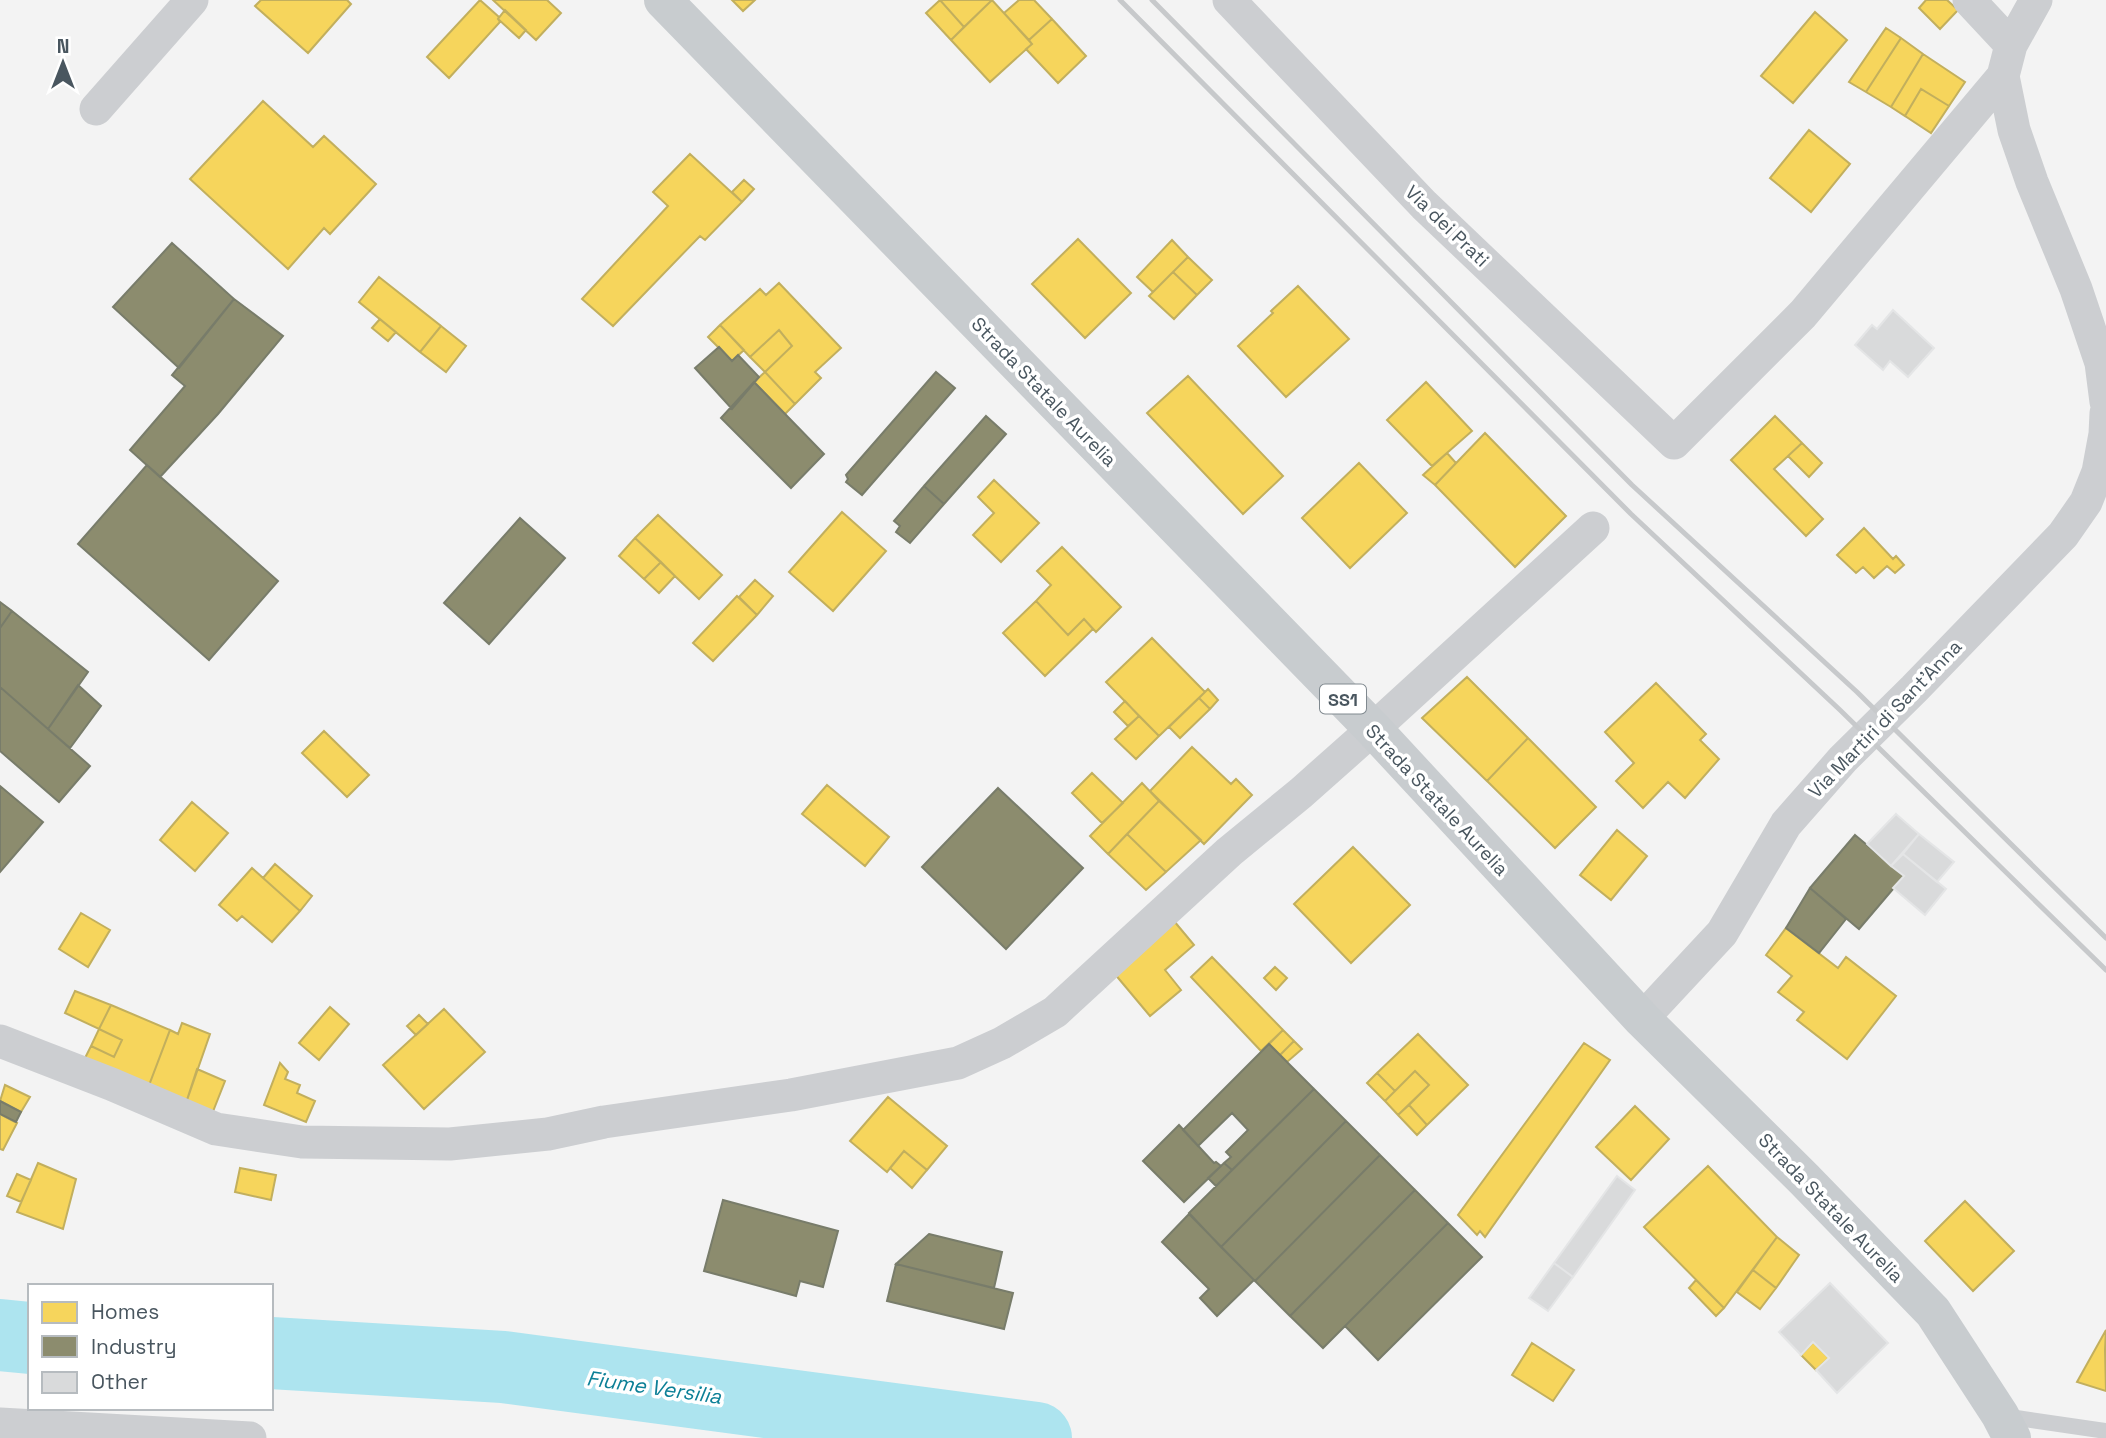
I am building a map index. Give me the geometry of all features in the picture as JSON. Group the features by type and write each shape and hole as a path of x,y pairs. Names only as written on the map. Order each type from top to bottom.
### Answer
{"main road":[{"name":"Strada Statale Aurelia","path":"663,0 1373,730 1642,1019 1804,1179 1933,1312 2006,1427"}],"street":[{"path":"96,109 192,0"},
{"name":"Via dei Prati","path":"1229,0 1424,205 1674,443 1803,314 2007,60"},
{"path":"1969,0 2007,60 2014,130 2032,182 2076,289 2101,363 2106,402"},
{"path":"2007,60 2036,0"},
{"name":"Via Martiri di Sant'Anna","path":"1642,1019 1722,933 1786,824 1843,759 2063,535 2086,502 2098,472 2106,413"},
{"path":"0,1041 216,1129 302,1142 450,1144 548,1135 604,1122 791,1095 958,1063 1002,1043 1055,1012 1229,852 1373,730 1593,528"},
{"path":"0,1424 250,1438"}],"lane":[{"path":"2006,1427 2106,1431"}],"building: Homes":[{"path":"261,0 347,0 351,4 308,53 255,6"},
{"path":"480,0 499,17 500,22 449,78 427,57"},
{"path":"493,0 547,0 561,13 536,40"},
{"path":"732,0 755,0 743,11"},
{"path":"940,0 964,27 951,40 926,13"},
{"path":"940,0 992,0 964,27"},
{"path":"992,0 1032,44 990,82 951,40"},
{"path":"1019,0 1034,0 1052,19 1029,40 1004,13"},
{"path":"1926,0 1947,0 1958,10 1940,29 1919,8"},
{"path":"505,10 526,30 519,38 498,19"},
{"path":"1815,12 1847,40 1793,103 1761,76"},
{"path":"1052,19 1086,56 1058,83 1026,49 1032,44 1029,40"},
{"path":"1886,28 1901,38 1866,92 1849,82"},
{"path":"1901,38 1923,54 1891,107 1866,92"},
{"path":"1923,54 1965,82 1949,106 1921,89 1905,116 1891,107"},
{"path":"1921,89 1949,106 1931,133 1905,116"},
{"path":"263,101 313,147 324,136 376,184 330,234 324,228 288,269 190,179"},
{"path":"1809,130 1850,164 1811,212 1770,178"},
{"path":"690,154 742,202 705,240 700,236 613,326 582,299 668,206 653,192"},
{"path":"744,180 754,189 742,202 732,192"},
{"path":"1078,239 1131,293 1085,338 1032,284"},
{"path":"1172,240 1188,257 1153,292 1137,277"},
{"path":"1188,257 1212,280 1197,295 1173,272"},
{"path":"1173,272 1197,295 1174,319 1149,296"},
{"path":"379,277 441,326 420,352 359,302"},
{"path":"779,283 841,348 815,372 821,378 795,404 765,372 792,346 779,330 750,357 720,325 760,289 766,295"},
{"path":"1298,286 1349,339 1286,397 1238,346"},
{"path":"380,319 396,332 388,341 372,328"},
{"path":"720,325 744,350 732,361 708,337"},
{"path":"441,326 466,346 446,372 420,352"},
{"path":"779,330 792,346 765,372 750,357"},
{"path":"765,372 795,404 785,414 754,382"},
{"path":"1188,376 1283,476 1243,514 1147,413"},
{"path":"1426,382 1472,431 1432,466 1387,420"},
{"path":"1775,416 1802,443 1774,469 1823,519 1806,536 1731,460"},
{"path":"1485,433 1566,516 1515,567 1435,485"},
{"path":"1802,443 1822,463 1809,477 1788,456"},
{"path":"1447,453 1456,463 1435,485 1423,475"},
{"path":"1359,463 1407,513 1350,568 1302,518"},
{"path":"994,480 1039,523 1001,562 973,535 994,513 978,497"},
{"path":"842,512 886,551 833,611 789,572"},
{"path":"658,515 722,575 699,599 635,538"},
{"path":"1864,528 1893,559 1896,556 1904,565 1895,573 1887,566 1874,578 1863,567 1856,573 1837,555"},
{"path":"635,538 661,562 644,579 619,556"},
{"path":"1062,547 1121,607 1096,632 1084,619 1068,635 1036,601 1051,585 1037,571"},
{"path":"661,562 675,576 659,593 644,579"},
{"path":"755,580 773,596 757,615 739,597"},
{"path":"737,596 757,615 713,661 693,643"},
{"path":"1036,601 1068,635 1084,619 1093,629 1045,676 1003,633"},
{"path":"1152,638 1205,692 1159,736 1106,682"},
{"path":"1467,677 1528,738 1487,781 1422,718"},
{"path":"1656,683 1706,734 1700,740 1719,759 1685,798 1668,782 1643,808 1616,781 1634,763 1605,732"},
{"path":"1208,689 1218,700 1210,709 1199,698"},
{"path":"1199,698 1210,709 1180,738 1169,727"},
{"path":"1125,701 1139,716 1128,726 1114,712"},
{"path":"1139,716 1159,736 1136,759 1115,739"},
{"path":"324,731 369,775 347,797 302,753"},
{"path":"1528,738 1596,807 1555,848 1487,781"},
{"path":"1192,747 1231,784 1236,779 1252,795 1204,844 1150,791"},
{"path":"1092,773 1123,803 1102,823 1072,793"},
{"path":"1142,783 1159,801 1108,854 1090,836"},
{"path":"827,785 889,837 865,866 802,814"},
{"path":"1159,801 1201,840 1166,872 1127,834"},
{"path":"192,802 228,833 195,871 160,840"},
{"path":"1617,830 1647,856 1611,900 1580,875"},
{"path":"1127,834 1166,872 1146,890 1108,854"},
{"path":"1353,847 1410,905 1351,963 1294,904"},
{"path":"275,864 312,896 300,911 263,878"},
{"path":"252,868 300,911 272,942 242,916 237,921 219,905"},
{"path":"81,913 110,930 88,967 59,949"},
{"path":"1174,921 1194,945 1165,970 1181,990 1150,1016 1114,973"},
{"path":"1786,928 1838,968 1846,957 1896,996 1847,1059 1797,1020 1804,1012 1778,992 1792,976 1766,955"},
{"path":"1212,957 1283,1030 1261,1051 1191,977"},
{"path":"1275,967 1287,978 1276,990 1264,978"},
{"path":"75,991 111,1005 99,1029 65,1013"},
{"path":"111,1005 170,1030 148,1088 83,1062 91,1046 114,1057 122,1040 99,1029"},
{"path":"330,1007 349,1024 319,1060 299,1043"},
{"path":"444,1009 485,1052 424,1109 383,1065"},
{"path":"419,1015 428,1024 416,1035 407,1026"},
{"path":"182,1023 210,1034 186,1103 148,1088 170,1030 178,1034"},
{"path":"99,1029 122,1040 114,1057 91,1046"},
{"path":"1283,1030 1294,1041 1280,1055 1269,1044"},
{"path":"1418,1034 1468,1085 1427,1125 1409,1105 1429,1085 1415,1071 1395,1091 1377,1073"},
{"path":"1294,1041 1302,1049 1287,1062 1280,1055"},
{"path":"1584,1043 1610,1060 1485,1237 1480,1231 1477,1235 1458,1215"},
{"path":"280,1063 288,1072 285,1079 300,1085 297,1093 315,1101 306,1122 264,1105"},
{"path":"197,1069 225,1081 212,1114 186,1103"},
{"path":"1415,1071 1429,1085 1398,1115 1385,1101"},
{"path":"1377,1073 1395,1091 1385,1101 1367,1083"},
{"path":"5,1085 30,1097 21,1112 0,1101"},
{"path":"888,1097 947,1146 927,1170 904,1151 887,1172 850,1141"},
{"path":"1409,1105 1427,1125 1417,1135 1398,1115"},
{"path":"1635,1106 1669,1139 1631,1180 1596,1147"},
{"path":"0,1114 17,1123 3,1150 0,1149"},
{"path":"904,1151 927,1170 912,1188 890,1168"},
{"path":"38,1163 76,1179 63,1229 17,1212"},
{"path":"1708,1166 1777,1237 1724,1308 1644,1227"},
{"path":"240,1168 276,1175 271,1200 235,1192"},
{"path":"17,1174 31,1180 21,1202 7,1196"},
{"path":"1965,1201 2014,1251 1973,1291 1925,1241"},
{"path":"1777,1237 1799,1255 1776,1288 1753,1270"},
{"path":"1753,1270 1776,1288 1760,1309 1737,1292"},
{"path":"1696,1280 1724,1308 1716,1316 1689,1288"},
{"path":"2106,1330 2105,1350 2106,1391 2077,1382"},
{"path":"1813,1342 1829,1358 1816,1370 1801,1355"},
{"path":"1532,1343 1574,1370 1553,1401 1512,1375"}],"building: Industry":[{"path":"172,243 234,299 179,368 113,307"},
{"path":"234,299 283,336 218,414 160,477 130,450 185,386 172,375"},
{"path":"719,347 732,361 738,355 759,377 732,409 695,368"},
{"path":"936,372 955,388 862,495 846,482 846,475"},
{"path":"754,382 824,454 791,488 721,418"},
{"path":"986,416 1006,434 944,504 924,486"},
{"path":"147,465 278,581 209,660 78,544"},
{"path":"924,486 944,504 910,543 896,532 900,526 894,521"},
{"path":"520,518 565,558 489,644 444,603"},
{"path":"0,602 12,611 0,628"},
{"path":"12,611 88,672 48,729 0,687 0,628"},
{"path":"78,685 101,706 70,748 48,729"},
{"path":"0,687 90,766 59,802 0,751"},
{"path":"0,786 43,822 0,872"},
{"path":"998,788 1083,868 1006,949 922,867"},
{"path":"1855,835 1904,876 1859,929 1810,888"},
{"path":"1810,888 1846,919 1819,953 1786,928"},
{"path":"1269,1044 1314,1089 1232,1170 1224,1163 1231,1157 1226,1152 1248,1130 1232,1113 1198,1146 1183,1130"},
{"path":"1314,1089 1346,1121 1221,1247 1189,1213"},
{"path":"0,1101 21,1112 16,1122 0,1114"},
{"path":"1346,1121 1380,1155 1255,1281 1221,1247"},
{"path":"1179,1125 1214,1163 1221,1166 1184,1202 1143,1161"},
{"path":"1380,1155 1415,1190 1290,1316 1255,1281"},
{"path":"1224,1163 1232,1170 1216,1186 1208,1178"},
{"path":"1415,1190 1448,1223 1323,1348 1290,1316"},
{"path":"723,1200 838,1231 823,1287 800,1281 796,1296 704,1271"},
{"path":"1189,1214 1254,1280 1217,1316 1200,1298 1209,1289 1162,1242"},
{"path":"1448,1223 1482,1257 1378,1360 1345,1326"},
{"path":"929,1234 1002,1252 994,1288 896,1264"},
{"path":"896,1264 1013,1293 1004,1329 887,1301"}],"building: Other":[{"path":"1893,310 1934,348 1908,377 1890,361 1883,370 1855,345 1872,325 1877,329"},
{"path":"1896,814 1919,834 1891,866 1867,844"},
{"path":"1919,834 1954,862 1937,882 1903,854"},
{"path":"1903,854 1946,889 1925,915 1893,888 1904,876 1891,866"},
{"path":"1617,1176 1635,1190 1573,1277 1554,1263"},
{"path":"1554,1263 1573,1277 1548,1311 1529,1298"},
{"path":"1830,1283 1888,1343 1837,1393 1816,1370 1829,1358 1813,1342 1801,1355 1779,1332"}],"waterway":[{"name":"Fiume Versilia","path":"0,1335 28,1338"},
{"name":"Fiume Versilia","path":"273,1353 503,1367 1036,1438"}],"railway":[{"path":"1120,0 1631,514 1840,710 2106,970"},
{"path":"1152,0 1632,485 1857,692 2106,938"}]}
